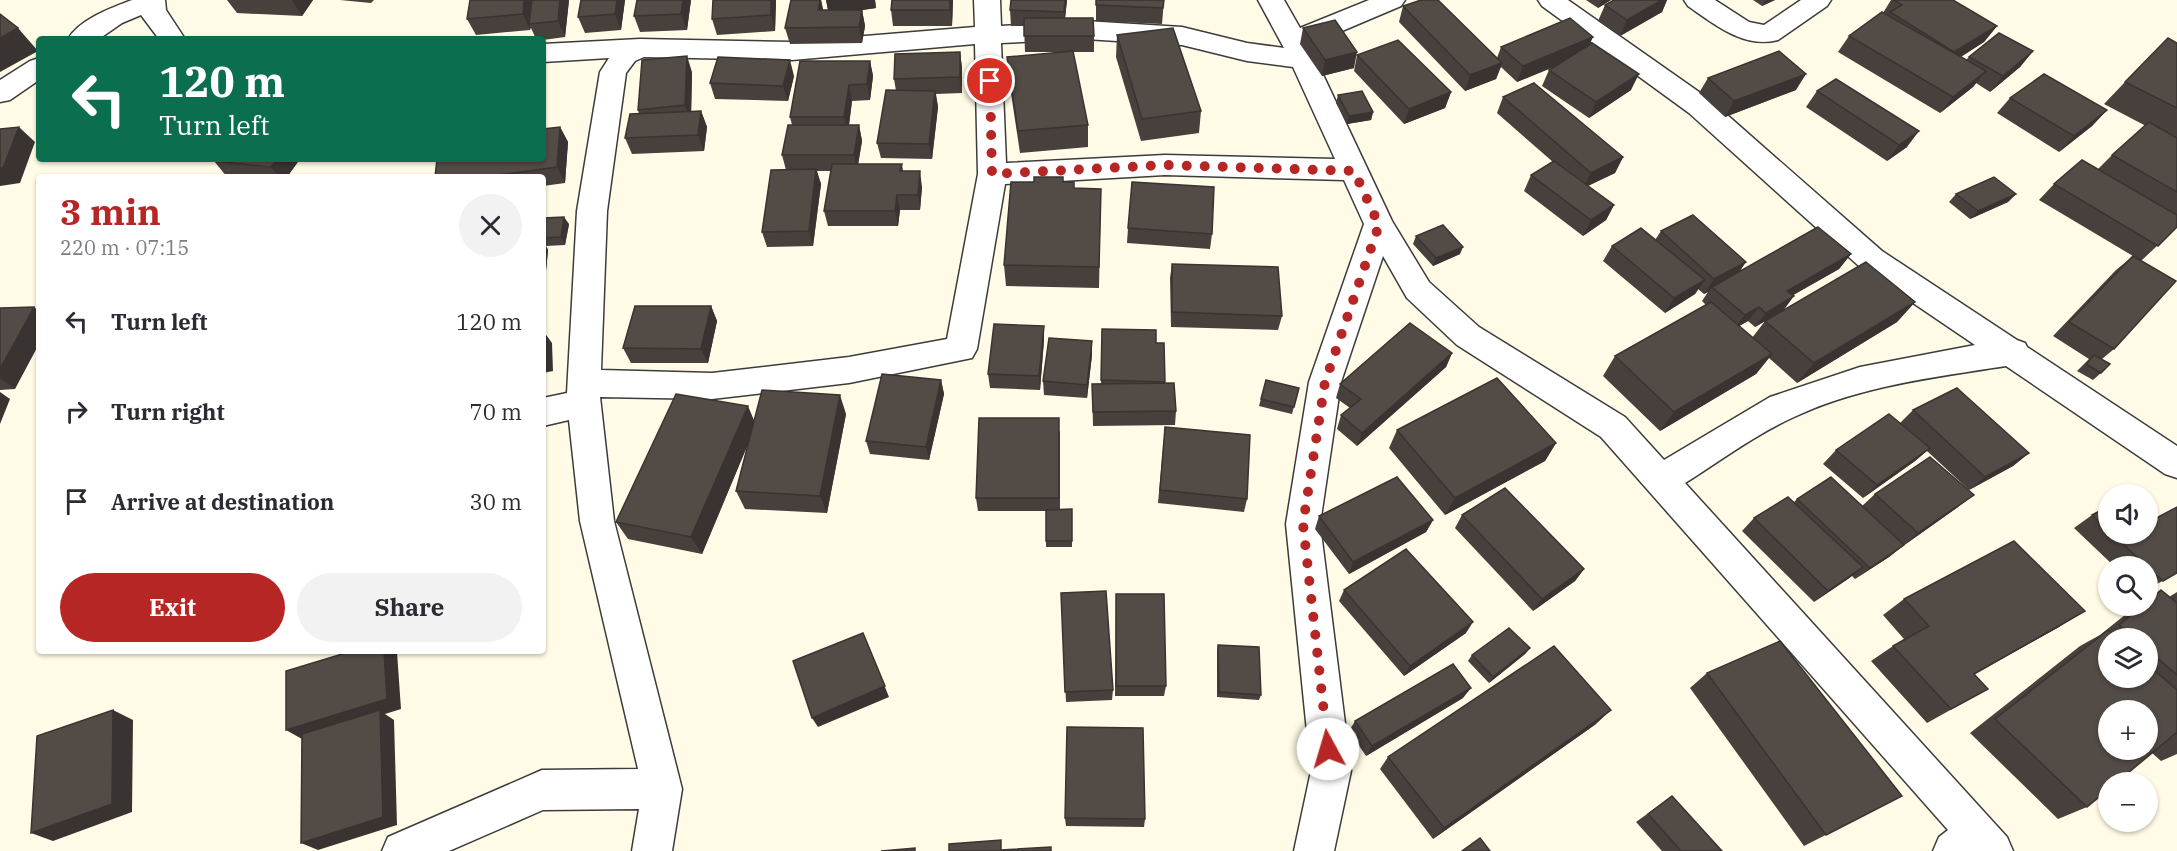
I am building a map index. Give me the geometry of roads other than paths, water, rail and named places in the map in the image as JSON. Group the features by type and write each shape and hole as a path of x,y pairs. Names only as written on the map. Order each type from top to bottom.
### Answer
{"street":[{"path":"546,411 583,393 711,386 849,370 961,349 992,174 987,0"},
{"path":"1271,0 1298,50 1379,225 1418,290 1468,336 1613,427 1975,846"},
{"path":"546,53 640,48 792,51 989,34 1085,30 1182,36 1247,52 1298,50 1392,0"},
{"path":"1551,0 1699,106 1871,259 2168,449"},
{"path":"1697,0 1749,33 1759,35 1768,34 1818,0"},
{"path":"85,36 113,17 140,6 152,5 170,36"},
{"path":"640,48 626,55 613,72 592,211 583,393 597,520 662,789 652,851"},
{"path":"0,93 36,69"},
{"path":"992,174 1165,165 1354,171"},
{"path":"1314,851 1331,771 1303,524 1325,382 1379,225"},
{"path":"1660,480 1782,407 1860,380 1922,366 2014,352"},
{"path":"402,851 542,790 662,789"}]}
